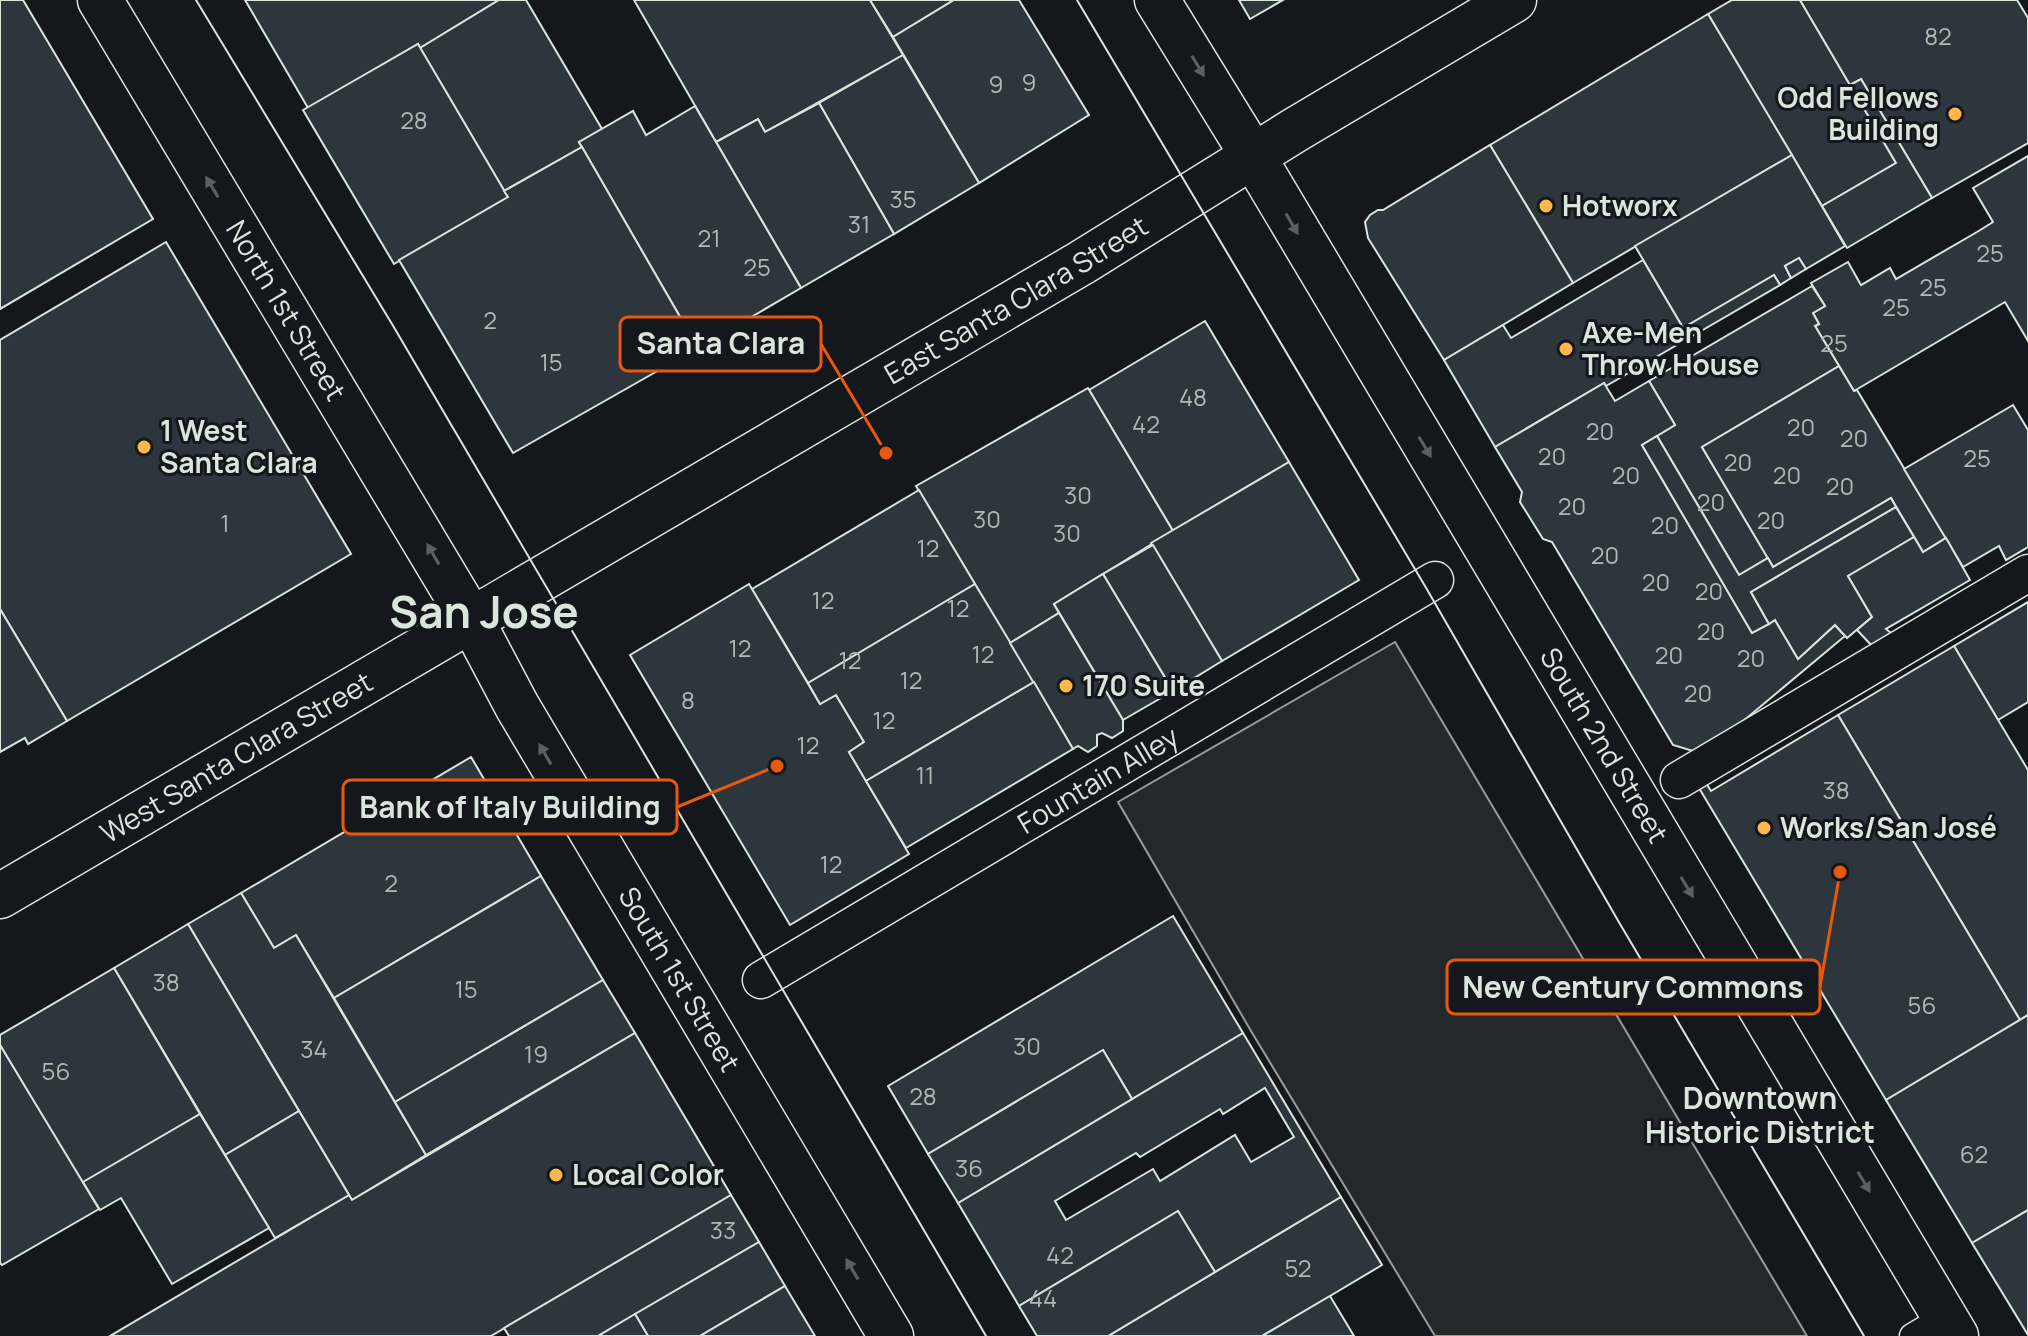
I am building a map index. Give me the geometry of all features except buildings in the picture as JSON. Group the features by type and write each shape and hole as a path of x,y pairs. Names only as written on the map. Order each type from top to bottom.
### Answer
{"street":[{"name":"North 1st Street","path":"100,0 472,621"},
{"name":"South 2nd Street","path":"1157,0 1253,156 1938,1329"},
{"name":"East Santa Clara Street","path":"472,621 1081,263 1514,0"},
{"path":"1679,780 2028,573"},
{"name":"Fountain Alley","path":"761,980 1435,580"},
{"name":"West Santa Clara Street","path":"0,896 472,621"},
{"name":"South 1st Street","path":"472,621 532,731 891,1336"}],"shaded area":[{"path":"1395,642 1807,1336 1435,1336 1251,1031 1118,802"}],"tram line":[{"path":"196,0 392,324 986,1336"},
{"path":"1077,0 1425,586 1620,924 1864,1336"}],"place":[{"name":"Odd Fellows Building","path":"1955,114"},
{"name":"Hotworx","path":"1546,206"},
{"name":"Axe-Men Throw House","path":"1566,349"},
{"name":"1 West Santa Clara","path":"144,447"},
{"name":"Santa Clara","path":"886,453"},
{"name":"170 Suite","path":"1066,686"},
{"name":"Bank of Italy Building","path":"777,766"},
{"name":"Works/San José","path":"1764,828"},
{"name":"New Century Commons","path":"1840,872"},
{"name":"Local Color","path":"556,1175"}],"district":[{"name":"San Jose","path":"484,613"},
{"name":"Downtown Historic District","path":"1760,1116"}]}
